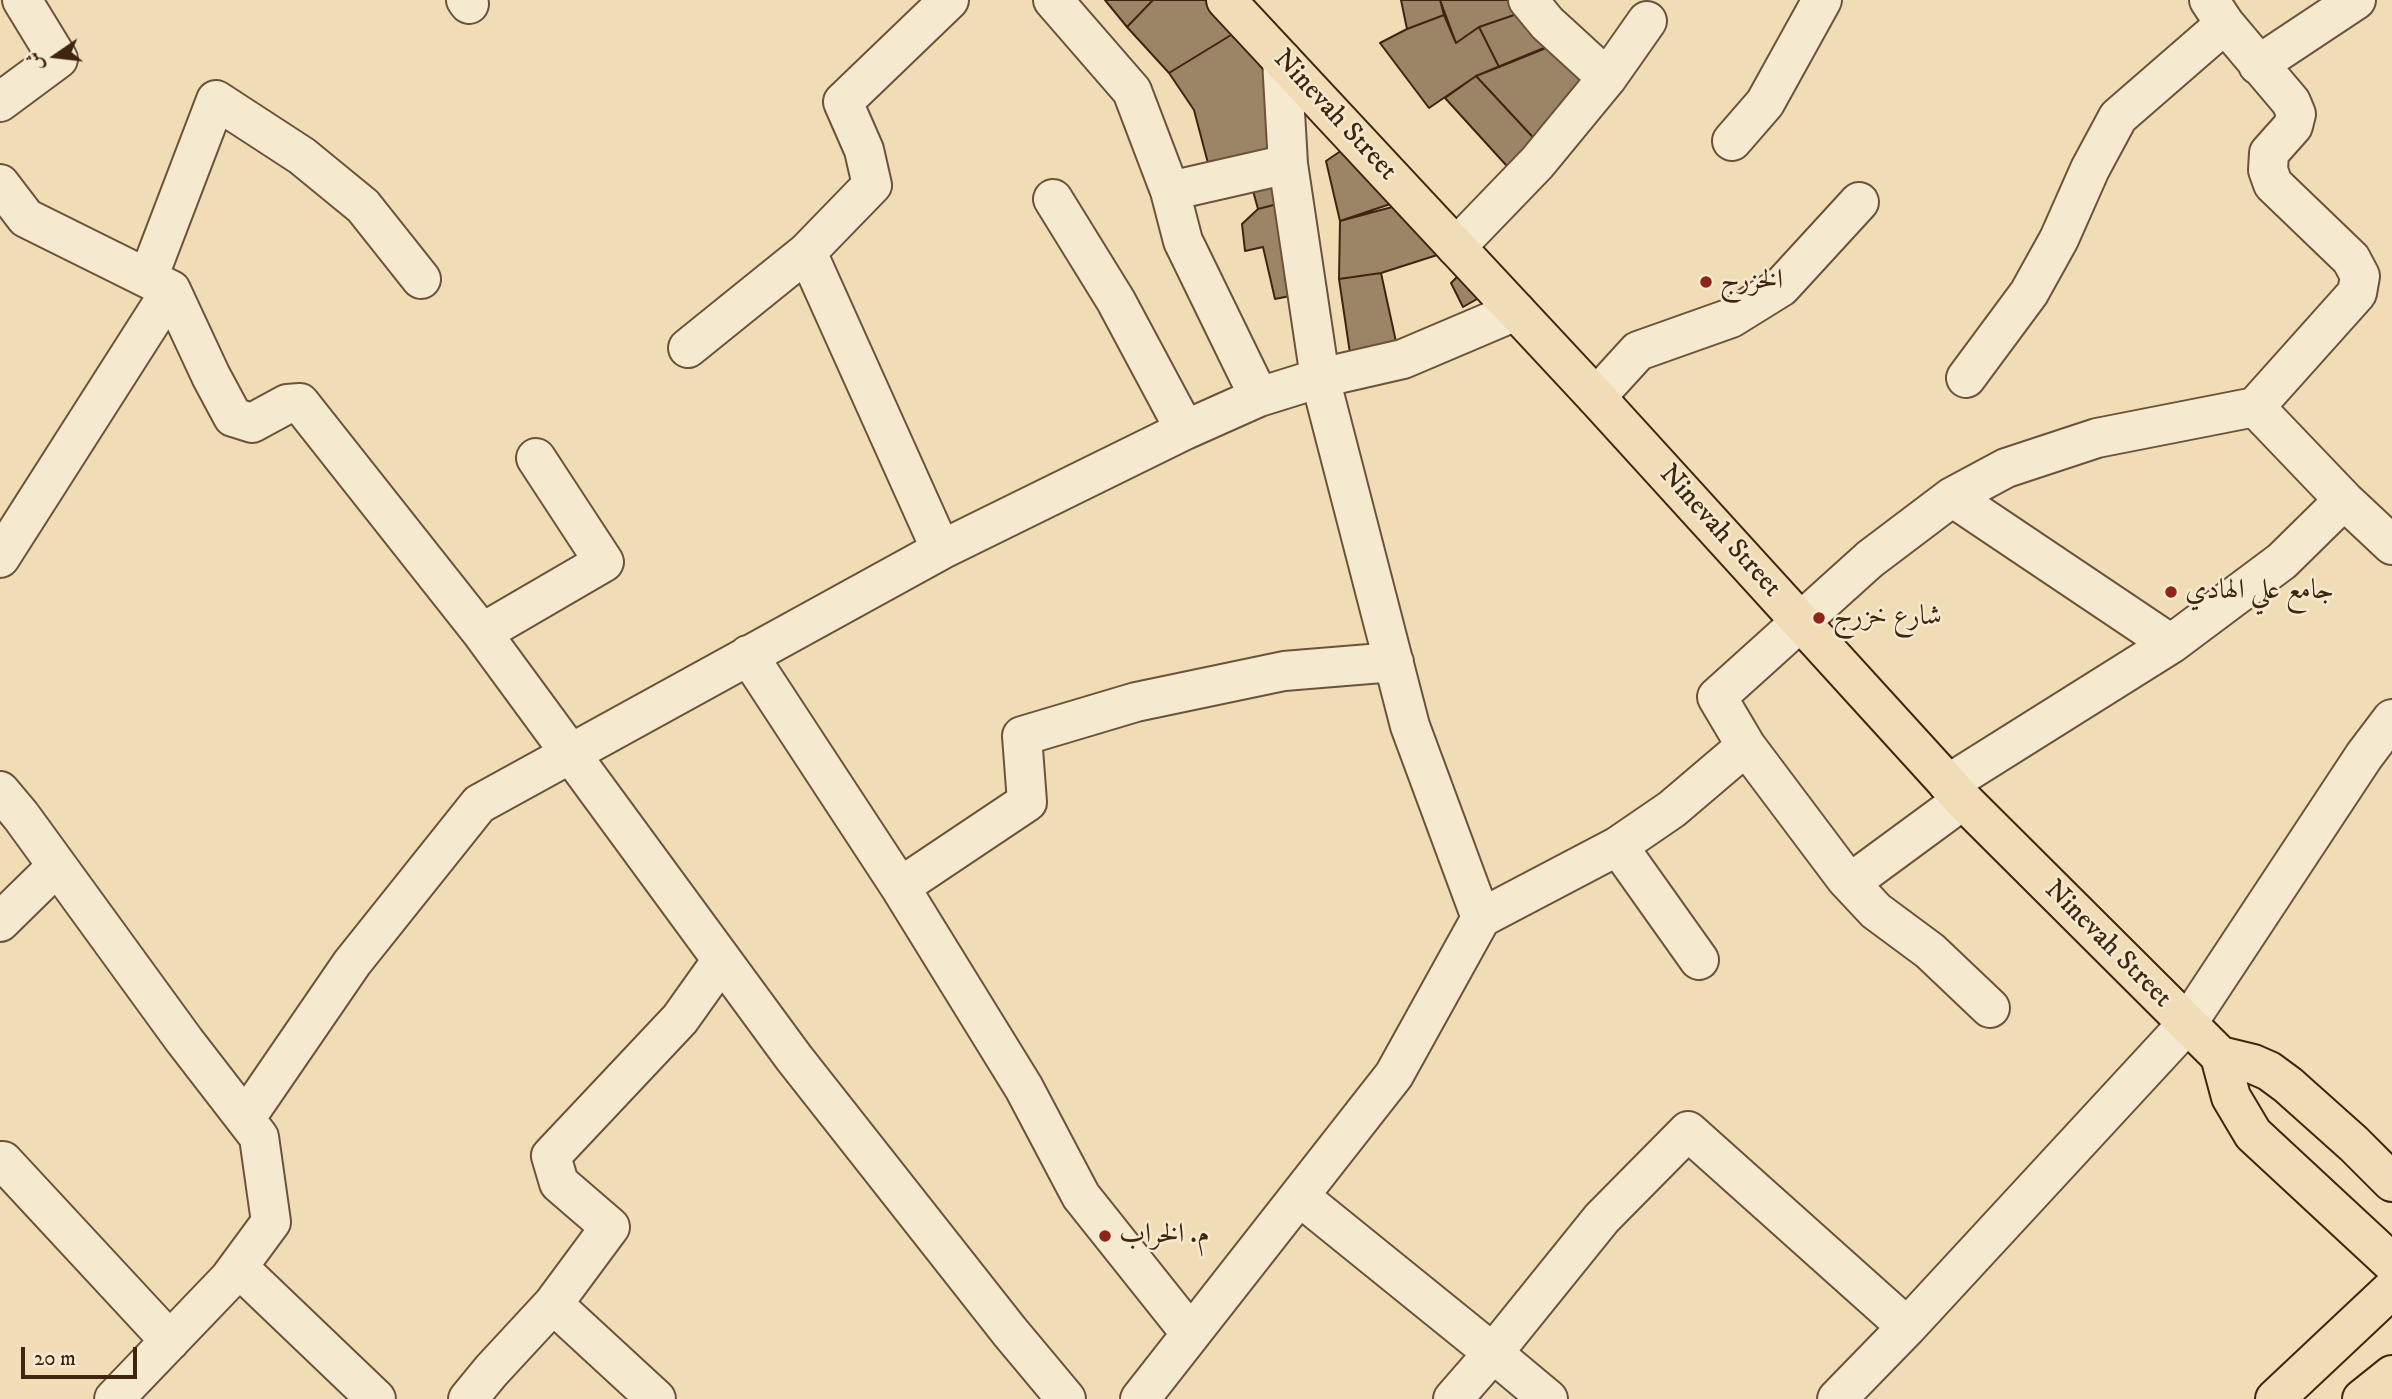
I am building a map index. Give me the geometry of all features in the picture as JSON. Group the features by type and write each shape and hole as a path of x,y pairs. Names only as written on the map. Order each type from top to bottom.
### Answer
{"main road":[{"name":"Ninevah Street","path":"1226,0 1596,397 1956,792 2220,1056"},
{"path":"2392,1182 2354,1144 2269,1071 2220,1056 2231,1097 2240,1116 2253,1133 2392,1263"},
{"path":"2354,1144 2392,1154"},
{"path":"2275,1399 2392,1289"},
{"path":"2362,1399 2392,1375"}],"street":[{"path":"0,102 58,59 22,0"},
{"path":"688,348 807,252 872,185 864,150 843,102 949,0"},
{"path":"1053,0 1132,91 1170,191 1183,242 1259,397"},
{"path":"1528,0 1547,23 1607,78"},
{"path":"1732,141 1765,103 1822,0"},
{"path":"2258,65 2356,0"},
{"path":"1966,378 2029,293 2059,239 2090,169 2118,117 2217,12 2291,102 2296,114 2293,126 2269,153 2268,170 2273,184 2351,259 2360,276 2357,293 2255,407 2097,438 2006,468 1952,497 1870,559 1717,697 1746,746 1846,879 1877,911 1930,951 1990,1008"},
{"path":"1456,247 1537,163 1607,78 1647,21"},
{"path":"1282,60 1288,164 1320,378 1410,726 1481,918"},
{"path":"0,558 159,284 216,100 302,156 363,206 421,279"},
{"path":"1170,191 1288,164"},
{"path":"0,184 26,218 159,284 233,417 252,423 287,404 300,402 482,633 802,1069 1066,1399"},
{"path":"1053,199 1116,301 1185,430"},
{"path":"1596,397 1638,351 1731,318 1781,288 1859,202"},
{"path":"807,252 941,550"},
{"path":"245,1119 352,963 479,804 941,550 1185,430 1259,397 1320,378 1403,359 1516,311"},
{"path":"2255,407 2344,500 2392,545"},
{"path":"482,633 604,562 536,458"},
{"path":"1952,497 2171,644"},
{"path":"1846,879 1861,876 1956,792 2171,644 2282,561 2344,500"},
{"path":"748,655 900,887 1024,1088 1081,1196 1191,1334"},
{"path":"900,887 1027,802 1022,736 1136,702 1284,671 1394,662"},
{"path":"1837,1399 2187,1024 2364,756 2392,719"},
{"path":"1140,1399 1394,1075 1481,918 1618,846 1672,809 1746,746"},
{"path":"0,791 176,1030 259,1137 271,1222 229,1279 114,1399"},
{"path":"1618,846 1699,960"},
{"path":"0,922 57,866"},
{"path":"468,1399 553,1304 610,1227 559,1183 551,1156 680,1019 722,960"},
{"path":"1453,1399 1602,1218 1688,1131 1907,1327"},
{"path":"0,1161 12,1170 170,1341"},
{"path":"1299,1196 1548,1399"},
{"path":"237,1267 376,1399"},
{"path":"553,1304 656,1399"}],"building":[{"path":"1105,0 1153,0 1127,27"},
{"path":"1153,0 1227,0 1249,24 1169,73 1127,27"},
{"path":"1401,0 1440,0 1444,15 1407,29"},
{"path":"1440,0 1513,0 1520,13 1479,27 1456,43"},
{"path":"1520,13 1551,46 1499,67 1479,27"},
{"path":"1444,15 1456,43 1479,27 1499,67 1476,76 1429,108 1380,43"},
{"path":"1249,24 1300,154 1209,167 1194,110 1169,73"},
{"path":"1556,43 1594,83 1542,147 1476,76"},
{"path":"1476,76 1542,147 1516,176 1445,98"},
{"path":"1370,131 1418,200 1340,221 1326,161"},
{"path":"1286,172 1293,200 1258,209 1250,180"},
{"path":"1414,196 1456,249 1381,273 1339,279 1340,221"},
{"path":"1293,200 1315,291 1275,299 1263,247 1245,251 1242,224 1258,209"},
{"path":"1471,263 1493,290 1463,307 1451,283"},
{"path":"1381,273 1398,351 1351,360 1339,279"}],"place":[{"name":"الخزرج","path":"1706,282"},
{"name":"جامع علي الهادي","path":"2171,592"},
{"name":"شارع خزرج","path":"1819,618"},
{"name":"م. الخراب","path":"1105,1236"}]}
